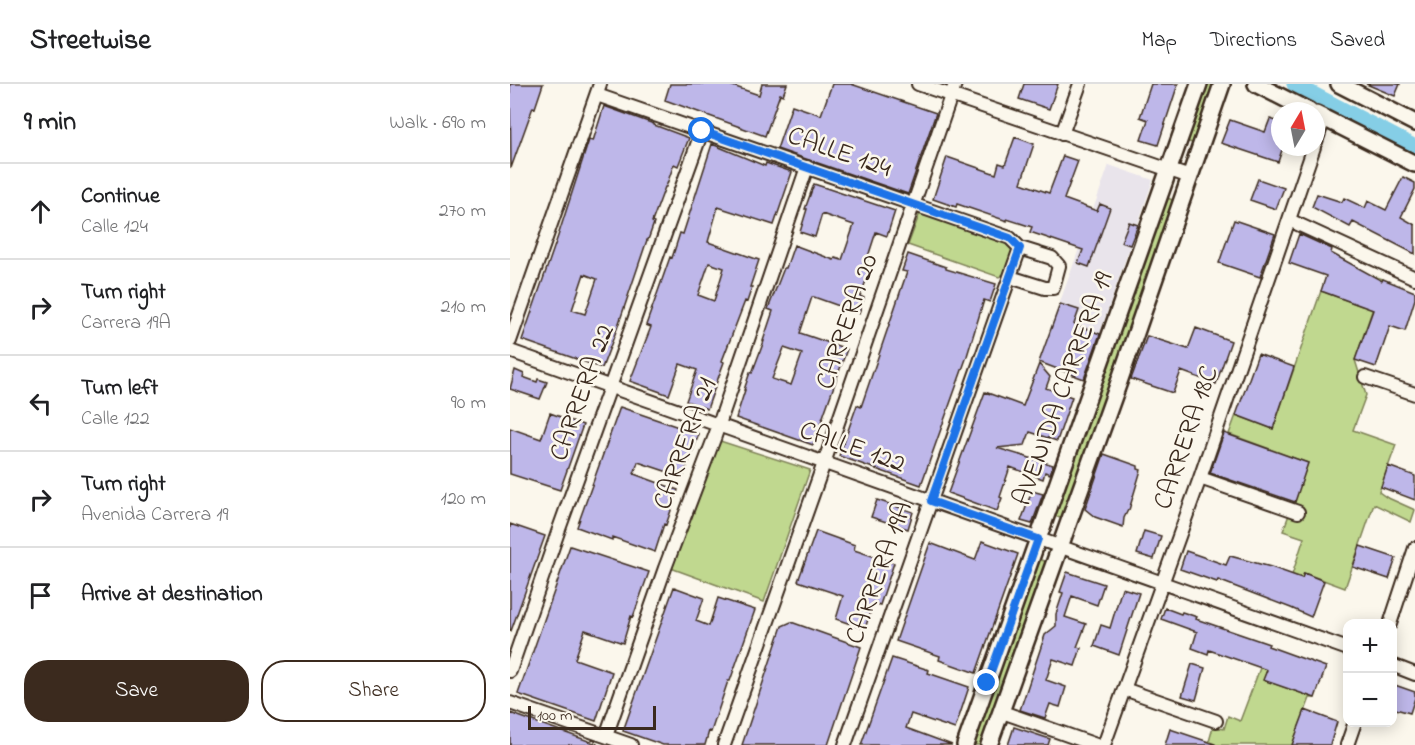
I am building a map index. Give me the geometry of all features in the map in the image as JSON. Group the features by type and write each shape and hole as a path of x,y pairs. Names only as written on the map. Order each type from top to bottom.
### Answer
{"main road":[{"name":"AVENIDA CARRERA 19","path":"965,745 1199,84"},
{"name":"AVENIDA CARRERA 19","path":"989,745 1222,84"},
{"path":"1256,84 1291,102"},
{"path":"1339,84 1415,123"},
{"path":"1325,119 1415,164"}],"street":[{"path":"918,84 953,90 1062,134 1190,177"},
{"path":"1062,134 1080,84"},
{"path":"510,341 598,89"},
{"name":"CALLE 124","path":"598,89 702,131 1010,238 1020,248 1052,258 1059,266 1053,288 1045,288 1010,277"},
{"name":"CARRERA 20","path":"724,745 953,90"},
{"name":"CARRERA 22","path":"510,671 702,131"},
{"name":"CARRERA 18C","path":"1104,745 1200,478 1311,156"},
{"name":"CARRERA 21","path":"606,736 718,426 807,167"},
{"path":"1289,220 1415,278"},
{"name":"CARRERA 19A","path":"845,745 1020,248"},
{"name":"CALLE 122","path":"510,351 1343,648"},
{"path":"1365,377 1415,394"},
{"path":"1200,478 1298,512"},
{"path":"1392,619 1415,548"},
{"path":"1397,667 1415,674"},
{"path":"1124,689 1216,721"},
{"path":"510,703 631,745"},
{"path":"1008,714 1096,745"},
{"path":"1347,745 1354,727"}],"shaded area":[{"path":"1109,165 1153,180 1096,344 1051,327"}],"green space":[{"path":"1205,84 1216,84 1195,144 1186,141"},
{"path":"1165,197 1175,201 1063,519 1052,515"},
{"path":"921,210 1017,246 1006,272 999,277 908,245"},
{"path":"1373,276 1383,279 1355,360 1366,395 1353,430 1396,445 1379,492 1415,510 1411,522 1374,504 1345,588 1304,573 1297,591 1292,575 1304,538 1283,531 1308,463 1229,434 1236,415 1273,429 1321,291 1362,306"},
{"path":"717,440 810,470 764,602 668,567"},
{"path":"1037,559 1048,562 984,745 972,745"},
{"path":"1263,660 1269,663 1264,680 1315,698 1310,698 1292,745 1208,745 1213,727 1224,729 1228,716 1240,721"}],"building":[{"path":"510,84 543,84 511,168"},
{"path":"670,84 727,84 759,95 762,84 787,84 783,95 780,94 765,136 665,100"},
{"path":"832,84 851,84 936,113 908,194 777,149 792,105 821,115"},
{"path":"1024,84 1058,84 1049,109 1019,99"},
{"path":"1151,84 1178,84 1158,145 1141,140 1148,120 1140,117"},
{"path":"1366,84 1400,84 1395,96"},
{"path":"604,106 689,138 678,166 674,164 665,187 602,368 522,340 589,140 593,141","holes":["584,274 597,279 585,314 572,310"]},
{"path":"1271,119 1271,156 1280,156 1278,162 1221,143 1230,120 1265,132"},
{"path":"1015,137 1034,144 1021,183 1049,193 1063,156 1078,161 1064,199 1097,211 1100,204 1110,208 1089,267 1078,263 1083,250 1030,232 1032,227 933,199 947,157 996,174 999,163 1005,165"},
{"path":"712,144 765,166 766,163 792,172 774,225 718,207 708,242 759,260 747,302 745,301 722,361 724,362 707,409 686,401 697,370 680,364 669,395 630,381 651,327 646,325 670,257 672,258 680,233 683,234","holes":["709,263 724,268 714,301 698,295"]},
{"path":"1403,177 1415,183 1415,189 1401,217 1415,225 1415,254 1353,222 1350,227 1312,207 1317,194 1342,202 1344,198 1365,208 1368,201 1386,210"},
{"path":"1258,179 1284,188 1276,209 1250,200"},
{"path":"814,184 895,211 887,236 876,232 864,269 870,271 860,296 864,298 859,313 812,297 800,333 847,349 813,445 736,418 750,372 752,373 773,311 768,309 794,245 834,260 835,258 842,260 854,225 822,214 815,237 800,232 807,209 805,209","holes":["784,348 802,354 791,385 772,379"]},
{"path":"1234,220 1275,234 1260,277 1219,263"},
{"path":"1129,222 1138,225 1130,245 1121,242"},
{"path":"1299,234 1332,249 1331,253 1382,281 1383,279 1415,292 1405,331 1390,326 1376,367 1355,360 1373,310 1321,291 1326,276 1289,263"},
{"path":"908,254 946,267 946,269 996,284 990,302 984,300 967,356 921,485 839,456 857,405 861,407 907,272 902,271"},
{"path":"1060,304 1079,310 1074,324 1100,334 1084,379 1039,362"},
{"path":"1196,328 1231,341 1216,384 1181,371 1173,393 1131,379 1147,336 1188,349"},
{"path":"1258,354 1294,367 1273,429 1236,415"},
{"path":"1039,364 1050,377 1046,388 1072,397 1057,441 1030,432 1025,445 997,448 1053,465 1050,474 1045,472 1043,479 1010,467 997,511 948,493 985,392 1023,406"},
{"path":"515,370 524,374 523,377 537,382 538,379 547,382 540,399 510,389"},
{"path":"620,407 699,434 683,477 638,462 634,474 678,490 655,552 577,527"},
{"path":"550,413 583,425 560,490 510,474 510,428 541,439"},
{"path":"1224,433 1308,463 1295,502 1210,473"},
{"path":"1104,454 1138,466 1141,470 1123,527 1095,517 1085,509"},
{"path":"1388,466 1415,476 1415,500 1381,487"},
{"path":"1032,491 1043,494 1032,524 1021,521"},
{"path":"877,500 913,512 908,529 871,517"},
{"path":"510,524 545,536 511,631 510,631"},
{"path":"816,531 855,545 854,550 894,563 880,605 873,603 865,629 836,619 843,596 798,581"},
{"path":"1144,531 1161,536 1154,559 1137,554"},
{"path":"982,541 1018,554 976,673 939,660 940,656 896,641 930,543 975,560"},
{"path":"570,546 649,572 623,643 585,630 575,659 612,672 596,721 518,694"},
{"path":"1360,546 1396,558 1389,579 1353,567"},
{"path":"1186,551 1226,565 1230,556 1302,578 1304,573 1324,581 1311,617 1218,580 1217,582 1180,569"},
{"path":"1067,572 1104,584 1097,605 1072,596 1065,617 1086,624 1077,647 1081,648 1075,666 1053,659 1046,680 1066,687 1060,707 1050,704 1045,718 1020,710 1045,635 1056,626 1056,614 1063,593 1060,592"},
{"path":"674,587 704,598 696,621 709,626 718,598 755,610 705,745 663,745 623,731"},
{"path":"1122,588 1139,593 1119,655 1094,646 1101,625 1110,628"},
{"path":"1165,608 1197,617 1196,619 1269,644 1268,646 1326,667 1315,698 1263,680 1267,670 1209,650 1208,654 1192,648 1197,632 1161,619"},
{"path":"791,622 861,647 828,745 742,745 782,626"},
{"path":"892,658 929,670 928,673 969,687 955,729 911,714 906,728 952,745 861,745"},
{"path":"1192,664 1205,668 1196,700 1182,696"},
{"path":"1397,686 1415,692 1410,713 1397,709"},
{"path":"1305,710 1337,722 1330,745 1292,745"},
{"path":"510,713 597,744 597,745 510,745"},
{"path":"1014,727 1050,739 1048,745 1008,745"},
{"path":"1170,729 1215,744 1215,745 1165,745"}],"waterway":[{"path":"1294,84 1415,147"}],"route":[{"path":"702,131 1010,238 1020,248 931,501 1038,539 987,683"}]}
